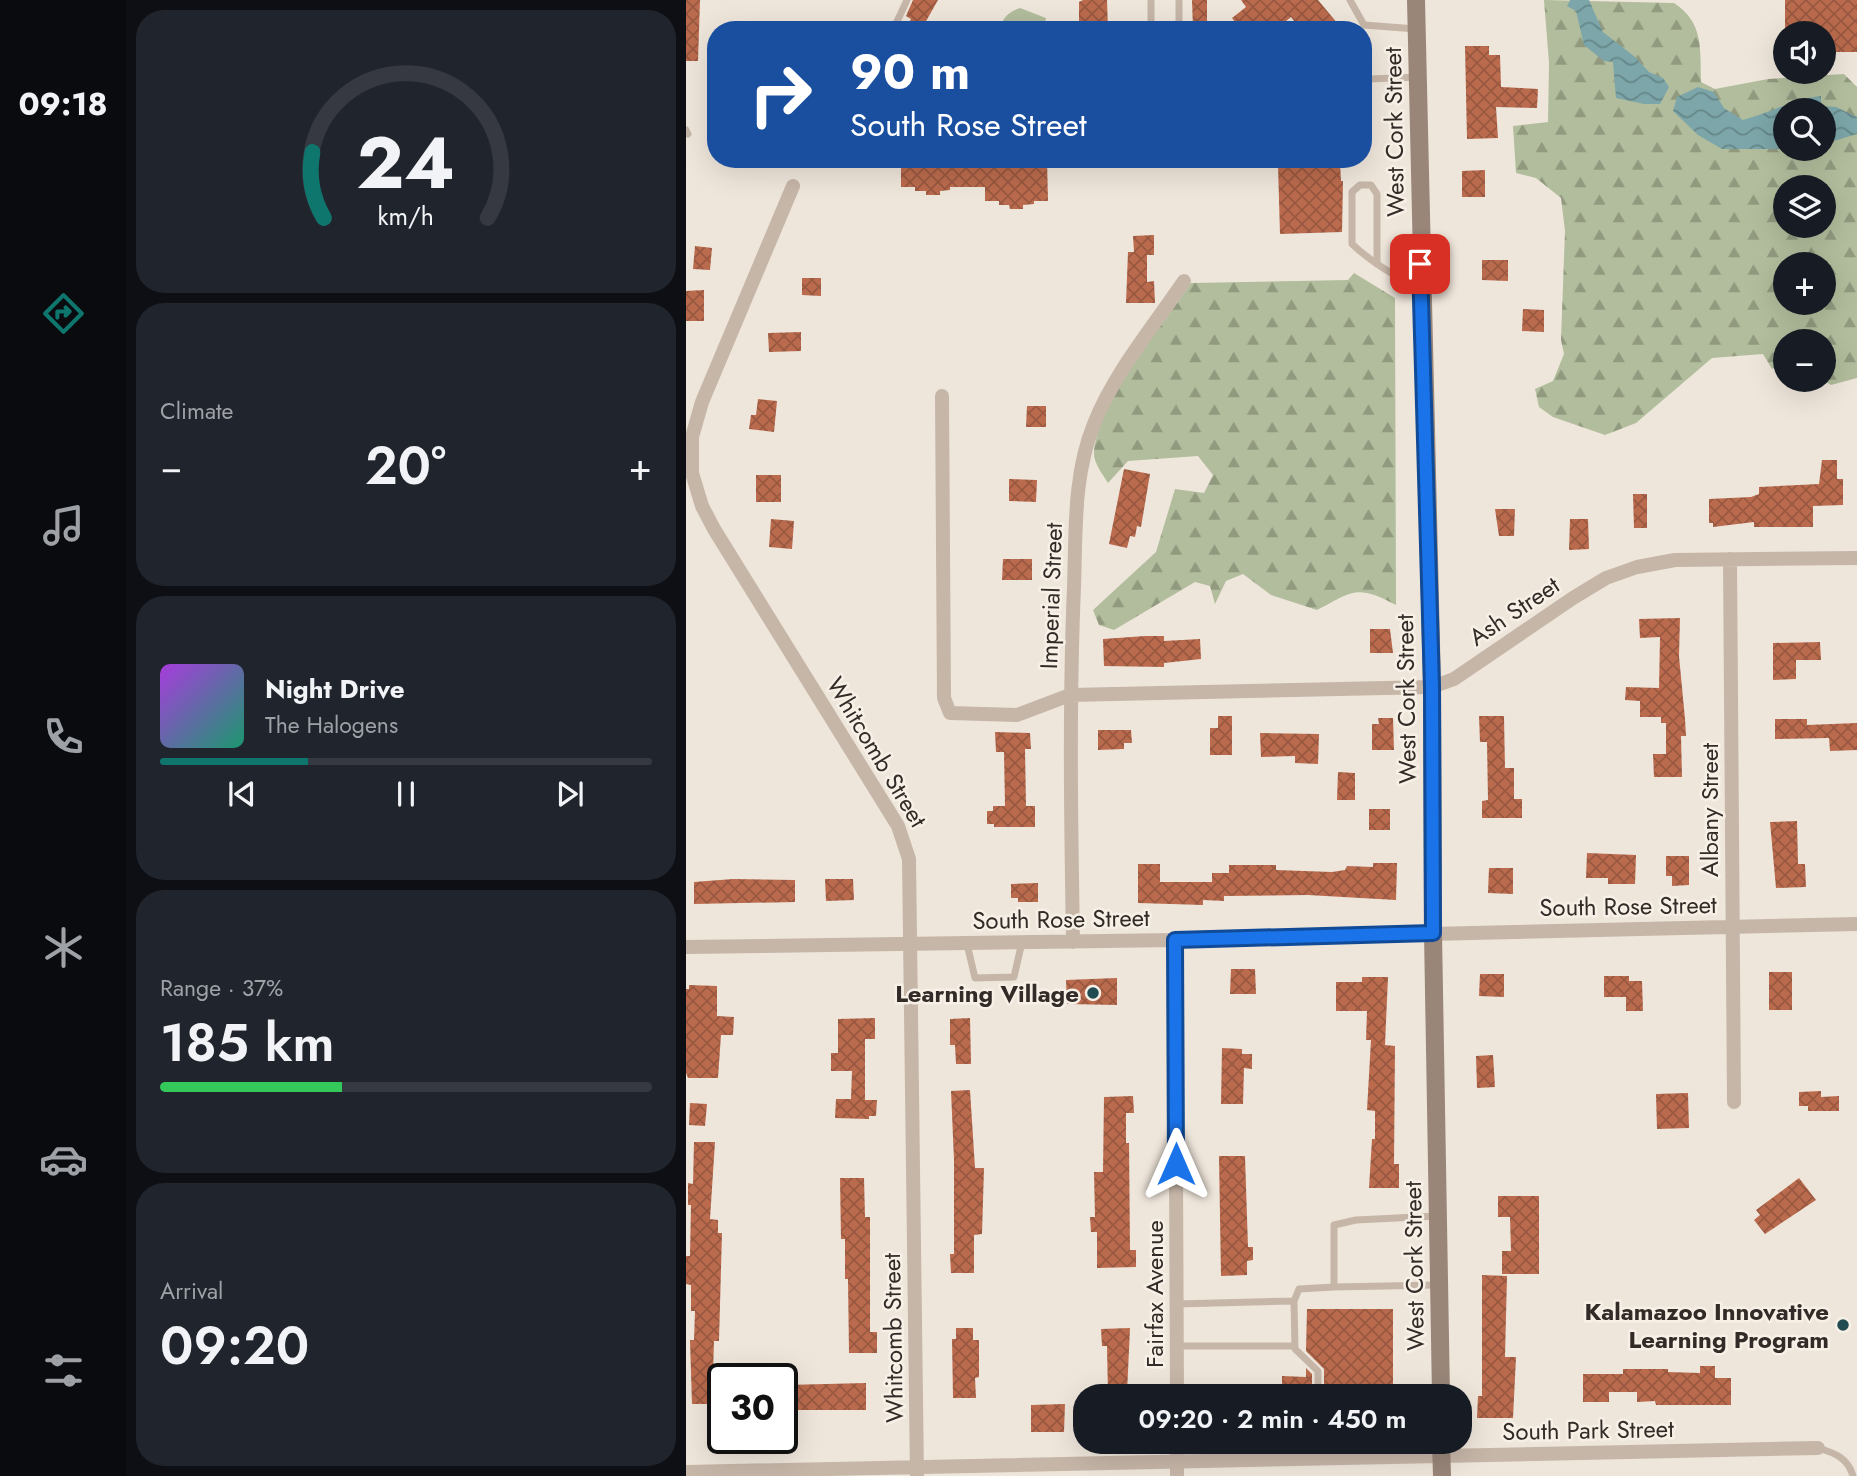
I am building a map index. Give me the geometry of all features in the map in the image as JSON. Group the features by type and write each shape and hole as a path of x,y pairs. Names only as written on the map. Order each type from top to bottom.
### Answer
{"street":[{"name":"West Cork Street","path":"1416,0 1432,687 1433,933 1441,1384"},
{"name":"Whitcomb Street","path":"793,186 702,402 692,437 692,473 702,506 714,529 898,826 909,859 917,1471"},
{"name":"Imperial Street","path":"1073,942 1070,695 1077,503 1084,456 1093,425 1111,390 1184,281"},
{"name":"Ash Street","path":"943,396 944,698 950,713 1017,715 1070,695 1432,687 1454,679 1606,578 1655,562 1857,558"},
{"name":"Albany Street","path":"1730,559 1734,1102"},
{"name":"South Rose Street","path":"686,947 1175,940 1857,924"},
{"name":"Fairfax Avenue","path":"1175,940 1177,1384"},
{"name":"South Park Street","path":"1472,1449 1818,1448"},
{"path":"1177,1454 1177,1476"},
{"name":"South Park Street","path":"686,1472 917,1471 1373,1454"},
{"path":"1442,1454 1442,1476"}],"lane":[{"path":"896,21 907,0"},
{"path":"1151,0 1151,21"},
{"path":"1179,0 1180,21"},
{"path":"1350,0 1362,21"},
{"path":"1372,25 1416,29"},
{"path":"1372,79 1417,77"},
{"path":"1377,264 1377,194 1371,185 1360,185 1352,192 1352,244 1377,264 1421,290"},
{"path":"967,943 975,978 1014,977 1022,943"},
{"path":"1334,1287 1334,1225 1356,1220 1437,1216"},
{"path":"1318,1384 1318,1371 1294,1346 1294,1301 1299,1289 1439,1284"},
{"path":"1177,1304 1294,1301"},
{"path":"1177,1346 1294,1346"},
{"path":"1818,1448 1838,1454 1850,1467 1853,1476"}],"green space":[{"path":"1544,0 1674,3 1691,19 1695,28 1700,47 1701,82 1715,89 1773,79 1773,84 1836,84 1836,75 1844,74 1857,87 1857,378 1836,384 1836,329 1773,329 1773,369 1763,354 1712,358 1636,423 1605,435 1553,417 1539,407 1535,389 1553,381 1564,354 1561,340 1565,231 1561,198 1536,178 1516,173 1513,126 1548,122 1549,63"},
{"path":"1020,8 1046,18 1046,21 1003,21"},
{"path":"1354,273 1395,298 1396,605 1372,594 1355,592 1317,610 1271,595 1243,574 1226,581 1215,604 1210,586 1195,582 1114,630 1099,625 1093,610 1156,552 1175,489 1204,493 1213,475 1198,456 1128,461 1108,483 1094,458 1098,434 1118,389 1191,283 1348,280"}],"water":[{"path":"1570,0 1589,0 1603,32 1635,57 1649,72 1663,78 1669,87 1660,104 1644,104 1616,98 1613,62 1604,61 1584,45 1576,11 1567,6"},
{"path":"1698,87 1714,92 1724,108 1743,120 1773,110 1773,149 1722,149 1698,135 1673,111 1677,97"},
{"path":"1836,107 1857,117 1857,134 1836,140"}],"building":[{"path":"686,0 700,0 698,61 686,61"},
{"path":"913,0 938,0 926,21 910,21 906,16"},
{"path":"1107,0 1108,21 1079,21 1079,2"},
{"path":"1192,0 1207,0 1207,21 1193,21"},
{"path":"1241,0 1318,0 1336,21 1294,21 1291,17 1286,21 1234,21 1232,18 1246,7"},
{"path":"1785,0 1857,0 1857,52 1836,52 1836,21 1785,21"},
{"path":"1465,46 1489,46 1489,55 1500,55 1501,87 1538,89 1537,108 1496,107 1498,138 1467,139"},
{"path":"901,168 1047,168 1048,201 1034,201 1034,204 1023,205 1023,209 1010,209 1009,205 999,205 999,201 985,201 985,187 950,187 950,190 940,191 940,195 926,195 926,191 915,191 915,187 901,187"},
{"path":"1278,168 1340,168 1343,181 1342,232 1280,234"},
{"path":"1485,170 1485,197 1462,197 1462,171"},
{"path":"1154,235 1154,255 1147,255 1147,282 1154,281 1155,303 1126,303 1128,252 1134,252 1133,236"},
{"path":"695,246 712,248 710,270 693,269"},
{"path":"1482,260 1508,260 1508,281 1482,280"},
{"path":"802,278 821,278 821,296 802,295"},
{"path":"704,290 704,321 686,321 686,291"},
{"path":"1523,309 1544,310 1544,332 1522,331"},
{"path":"801,332 801,351 769,352 768,333"},
{"path":"758,399 777,401 774,432 749,429 751,415 756,415"},
{"path":"1027,406 1046,406 1046,427 1026,427"},
{"path":"1822,460 1837,460 1837,479 1843,479 1843,505 1813,506 1813,527 1754,527 1754,522 1713,527 1713,523 1709,523 1709,499 1751,497 1759,494 1759,487 1819,484"},
{"path":"1124,469 1150,474 1141,527 1137,526 1135,537 1130,536 1127,548 1109,544"},
{"path":"756,475 781,475 781,502 756,502"},
{"path":"1009,479 1037,480 1036,502 1009,501"},
{"path":"1633,494 1647,494 1647,528 1634,528"},
{"path":"1495,509 1515,509 1514,536 1499,536"},
{"path":"771,519 794,521 792,549 769,547"},
{"path":"1570,519 1588,519 1589,549 1569,550"},
{"path":"1003,559 1032,559 1032,580 1002,580"},
{"path":"1680,618 1679,656 1686,736 1681,736 1682,777 1654,777 1653,754 1666,754 1666,723 1661,723 1661,717 1640,717 1640,701 1625,700 1626,687 1659,688 1660,637 1640,638 1639,619"},
{"path":"1370,629 1390,629 1393,653 1370,653"},
{"path":"1164,636 1164,641 1200,639 1201,659 1164,663 1164,667 1104,666 1103,639"},
{"path":"1820,642 1821,660 1796,660 1796,679 1773,680 1773,643"},
{"path":"1218,716 1232,716 1232,755 1210,755 1210,728 1218,728"},
{"path":"1479,716 1504,716 1505,768 1514,768 1514,799 1522,799 1522,818 1482,818 1482,801 1488,800 1487,742 1480,742"},
{"path":"1378,718 1393,718 1394,750 1372,750 1372,724 1379,724"},
{"path":"1775,719 1807,719 1807,725 1857,723 1857,750 1830,751 1829,738 1775,739"},
{"path":"1098,730 1131,730 1132,743 1124,743 1124,749 1098,750"},
{"path":"995,732 1030,733 1031,749 1025,749 1026,806 1035,806 1035,827 994,827 994,824 987,824 987,811 993,811 993,806 1005,806 1004,752 996,752"},
{"path":"1260,733 1319,734 1318,764 1295,763 1295,756 1261,757"},
{"path":"1338,772 1355,773 1355,800 1337,800"},
{"path":"1369,809 1390,809 1390,830 1369,830"},
{"path":"1797,821 1798,864 1805,864 1806,887 1776,888 1770,822"},
{"path":"1587,853 1636,855 1635,884 1608,884 1608,878 1586,878"},
{"path":"1666,856 1689,856 1689,885 1672,886 1672,876 1666,876"},
{"path":"1373,863 1397,863 1396,900 1308,895 1224,896 1224,901 1203,900 1203,905 1138,903 1138,864 1160,864 1160,882 1212,882 1212,873 1229,873 1229,865 1276,865 1276,870 1332,872 1345,870 1347,866 1373,867"},
{"path":"1489,868 1513,868 1513,894 1488,893"},
{"path":"733,879 795,880 795,902 694,904 694,882"},
{"path":"825,879 853,879 854,900 826,901"},
{"path":"1038,883 1038,902 1018,902 1018,898 1011,898 1011,884"},
{"path":"1231,969 1255,969 1256,994 1230,994"},
{"path":"1769,972 1792,972 1792,1010 1769,1010"},
{"path":"1480,974 1504,974 1504,997 1479,996"},
{"path":"1604,976 1629,976 1629,981 1642,981 1643,1011 1626,1011 1626,997 1604,997"},
{"path":"1362,977 1388,977 1385,1045 1395,1046 1394,1164 1399,1164 1399,1188 1369,1188 1372,1139 1375,1139 1375,1111 1367,1110 1371,1040 1366,1040 1367,1011 1336,1011 1336,982 1362,982"},
{"path":"1117,978 1117,1005 1067,1004 1066,980"},
{"path":"689,985 717,986 717,1016 734,1017 733,1035 721,1035 718,1078 688,1078 686,1073 686,989 689,989"},
{"path":"875,1018 875,1039 865,1039 865,1100 877,1100 876,1116 869,1116 869,1119 835,1118 836,1099 851,1099 852,1071 831,1071 831,1053 838,1053 838,1019"},
{"path":"970,1018 971,1064 956,1064 955,1045 950,1045 950,1019"},
{"path":"1222,1048 1242,1049 1242,1054 1252,1054 1252,1069 1244,1068 1243,1104 1221,1104"},
{"path":"1493,1055 1495,1087 1477,1088 1476,1056"},
{"path":"970,1090 975,1168 984,1168 982,1234 974,1235 974,1273 951,1273 950,1254 954,1254 954,1160 951,1091"},
{"path":"1821,1091 1821,1097 1839,1096 1839,1111 1808,1111 1808,1106 1799,1106 1799,1092"},
{"path":"1688,1093 1689,1128 1657,1129 1656,1094"},
{"path":"1133,1096 1134,1113 1126,1113 1126,1143 1129,1143 1130,1250 1136,1250 1136,1267 1097,1268 1097,1232 1091,1232 1090,1217 1095,1217 1094,1172 1103,1172 1104,1097"},
{"path":"690,1103 707,1104 705,1126 689,1125"},
{"path":"694,1142 715,1142 710,1219 718,1220 718,1233 722,1233 719,1341 714,1341 713,1363 707,1363 707,1404 692,1404 690,1340 694,1340 695,1311 691,1311 691,1285 686,1284 686,1256 690,1256 691,1205 688,1205 688,1183 693,1184"},
{"path":"1219,1156 1245,1156 1248,1247 1253,1247 1253,1260 1247,1261 1247,1275 1221,1276"},
{"path":"840,1178 864,1178 865,1217 870,1217 870,1332 877,1332 877,1353 849,1353 848,1279 845,1279 845,1239 841,1239"},
{"path":"1799,1178 1816,1200 1765,1234 1754,1220 1760,1215 1756,1210"},
{"path":"1498,1196 1539,1196 1539,1274 1502,1274 1502,1251 1511,1251 1510,1217 1498,1217"},
{"path":"1482,1275 1507,1276 1505,1357 1516,1357 1513,1418 1477,1418 1478,1396 1482,1396"},
{"path":"1307,1309 1393,1309 1393,1384 1324,1384 1324,1369 1306,1351"},
{"path":"956,1328 973,1328 973,1340 979,1340 976,1398 953,1398 952,1339 956,1339"},
{"path":"1130,1328 1127,1384 1108,1384 1107,1346 1102,1346 1101,1329"},
{"path":"1700,1366 1715,1366 1715,1378 1731,1378 1731,1405 1656,1405 1655,1401 1637,1402 1637,1392 1609,1392 1609,1402 1583,1402 1583,1374 1623,1374 1623,1369 1668,1369 1668,1372 1700,1373"},
{"path":"1306,1368 1312,1374 1312,1384 1282,1384 1282,1376 1306,1377"},
{"path":"866,1383 866,1410 798,1410 798,1385"},
{"path":"1065,1404 1064,1432 1031,1432 1031,1405"}],"place":[{"name":"Learning Village","path":"1093,993"},
{"name":"Kalamazoo Innovative Learning Program","path":"1843,1325"}],"route":[{"path":"1176,1164 1175,940 1433,933 1432,687 1420,264"}]}
